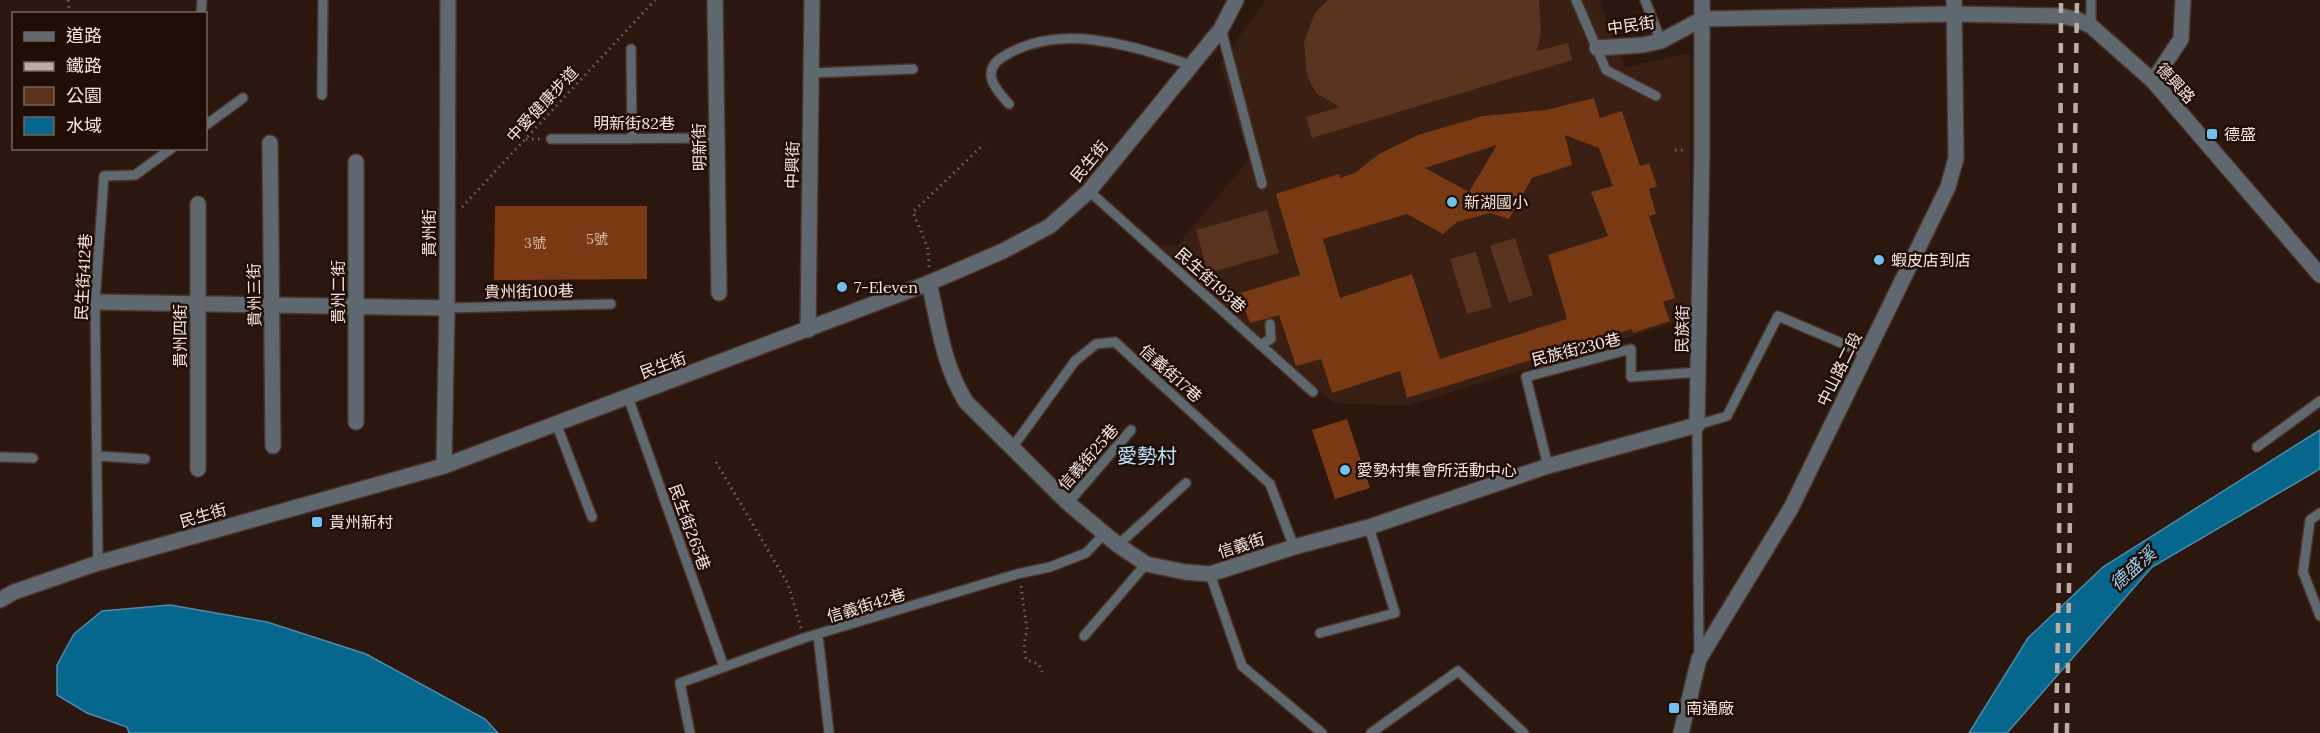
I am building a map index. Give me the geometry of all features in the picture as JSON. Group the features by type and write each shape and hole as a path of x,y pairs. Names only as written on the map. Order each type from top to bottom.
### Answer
{"street":[{"name":"貴州街","path":"444,466 448,0"},
{"name":"明新街","path":"715,0 719,293"},
{"name":"中興街","path":"808,330 812,0"},
{"name":"民生街","path":"0,600 14,592 98,563 444,466 929,284 1004,251 1050,226 1089,191 1221,29 1236,0"},
{"name":"民族街","path":"1697,425 1702,0"},
{"path":"2153,81 2181,39 2183,0"},
{"name":"中民街","path":"1597,48 1661,42 1702,20 1954,7"},
{"name":"德興路","path":"1954,7 2061,16 2076,19 2091,26 2153,81 2320,275"},
{"name":"中山路二段","path":"1680,733 1699,659 1791,508 1948,187 1956,158 1954,7"},
{"name":"貴州三街","path":"270,143 273,446"},
{"name":"貴州二街","path":"356,162 356,422"},
{"name":"貴州四街","path":"198,204 198,469"},
{"name":"信義街","path":"929,284 946,359 954,382 966,402 1068,503 1104,534 1146,564 1185,572 1210,574 1294,547 1369,527 1548,466 1697,425"},
{"path":"95,302 447,308"}],"lane":[{"path":"322,95 323,0"},
{"path":"1576,0 1606,70 1656,96"},
{"path":"1645,0 1661,42"},
{"path":"2091,0 2091,26"},
{"path":"1221,29 1262,184"},
{"path":"1009,104 992,85 992,72 996,62 1008,54 1039,42 1064,39 1102,40 1136,47 1191,65"},
{"path":"631,49 632,139"},
{"path":"812,73 914,69"},
{"path":"207,124 243,98"},
{"name":"明新街82巷","path":"551,139 717,138"},
{"name":"民生街412巷","path":"98,563 95,302 104,176 135,175 169,150"},
{"name":"民生街193巷","path":"1089,191 1313,392"},
{"name":"貴州街100巷","path":"447,308 611,304"},
{"path":"1697,425 1727,416 1778,316 1867,354"},
{"path":"1260,345 1271,339 1270,324"},
{"name":"信義街17巷","path":"1012,448 1075,361 1096,344 1115,342 1270,484 1294,547"},
{"name":"民族街230巷","path":"1548,466 1526,377 1631,349 1631,377 1699,372"},
{"name":"民生街265巷","path":"627,397 724,667"},
{"path":"2257,447 2320,402"},
{"path":"556,423 592,517"},
{"name":"民族街","path":"1697,425 1699,659"},
{"name":"信義街25巷","path":"1068,503 1131,430"},
{"path":"97,456 145,459"},
{"path":"0,457 33,458"},
{"path":"1118,544 1186,483"},
{"path":"2320,513 2310,520 2303,572 2320,616"},
{"path":"1320,633 1395,613 1369,527"},
{"name":"信義街42巷","path":"690,733 680,683 804,638 1017,574 1050,567 1086,553 1104,534"},
{"path":"1084,636 1146,564"},
{"path":"1210,574 1242,666 1322,733"},
{"path":"818,635 829,733"},
{"path":"1371,733 1458,671 1524,733"}],"path":[{"name":"中愛健康步道","path":"446,225 655,0"},
{"path":"929,284 928,249 913,212 984,144"},
{"path":"716,462 788,584 804,638"},
{"path":"1017,574 1024,600 1027,630 1024,644 1026,660 1039,664 1042,672"}],"shaded area":[{"name":"新湖國小","path":"1265,0 1599,0 1625,67 1690,53 1690,318 1407,406 1334,403 1158,245 1177,246 1249,159 1220,64"}],"green space":[{"path":"1328,0 1539,0 1541,31 1537,51 1568,43 1572,60 1312,138 1306,117 1340,107 1316,93 1307,76 1304,42 1315,13"},
{"path":"1267,210 1279,253 1208,273 1196,230"},
{"path":"1515,238 1533,295 1509,303 1490,246"},
{"path":"1476,252 1492,307 1467,314 1450,259"}],"water":[{"name":"德盛溪","path":"2320,430 2320,469 2152,567 2007,733 1969,733 2028,638 2103,567"},
{"path":"170,605 267,622 366,654 485,719 498,733 129,733 127,727 87,713 57,695 57,665 74,634 102,611"}],"building":[{"path":"1594,98 1600,118 1622,111 1640,166 1649,163 1657,186 1649,189 1656,214 1649,216 1675,298 1663,302 1670,321 1633,333 1632,329 1407,398 1400,371 1332,393 1321,359 1296,366 1279,315 1250,323 1244,307 1232,311 1227,297 1300,275 1276,194 1339,174 1340,178 1355,173 1379,154 1418,135 1483,116 1546,110","holes":["1565,135 1599,148 1613,186 1591,192 1608,236 1548,255 1567,319 1440,359 1412,274 1340,298 1323,239 1407,214 1443,234 1457,222 1490,213 1509,219 1532,178 1572,165","1497,145 1469,192 1425,168"]},
{"path":"495,206 647,206 647,279 494,280"},
{"name":"愛勢村集會所活動中心","path":"1347,419 1370,488 1335,499 1312,430"}],"railway":[{"path":"2056,733 2059,574 2061,0"},
{"path":"2067,733 2077,0"}],"place":[{"name":"德盛","path":"2212,134"},
{"name":"新湖國小","path":"1452,202"},
{"name":"蝦皮店到店","path":"1879,260"},
{"name":"7-Eleven","path":"842,287"},
{"name":"愛勢村集會所活動中心","path":"1345,470"},
{"name":"貴州新村","path":"317,522"},
{"name":"南通廠","path":"1674,708"}],"district":[{"name":"愛勢村","path":"1147,456"}]}
